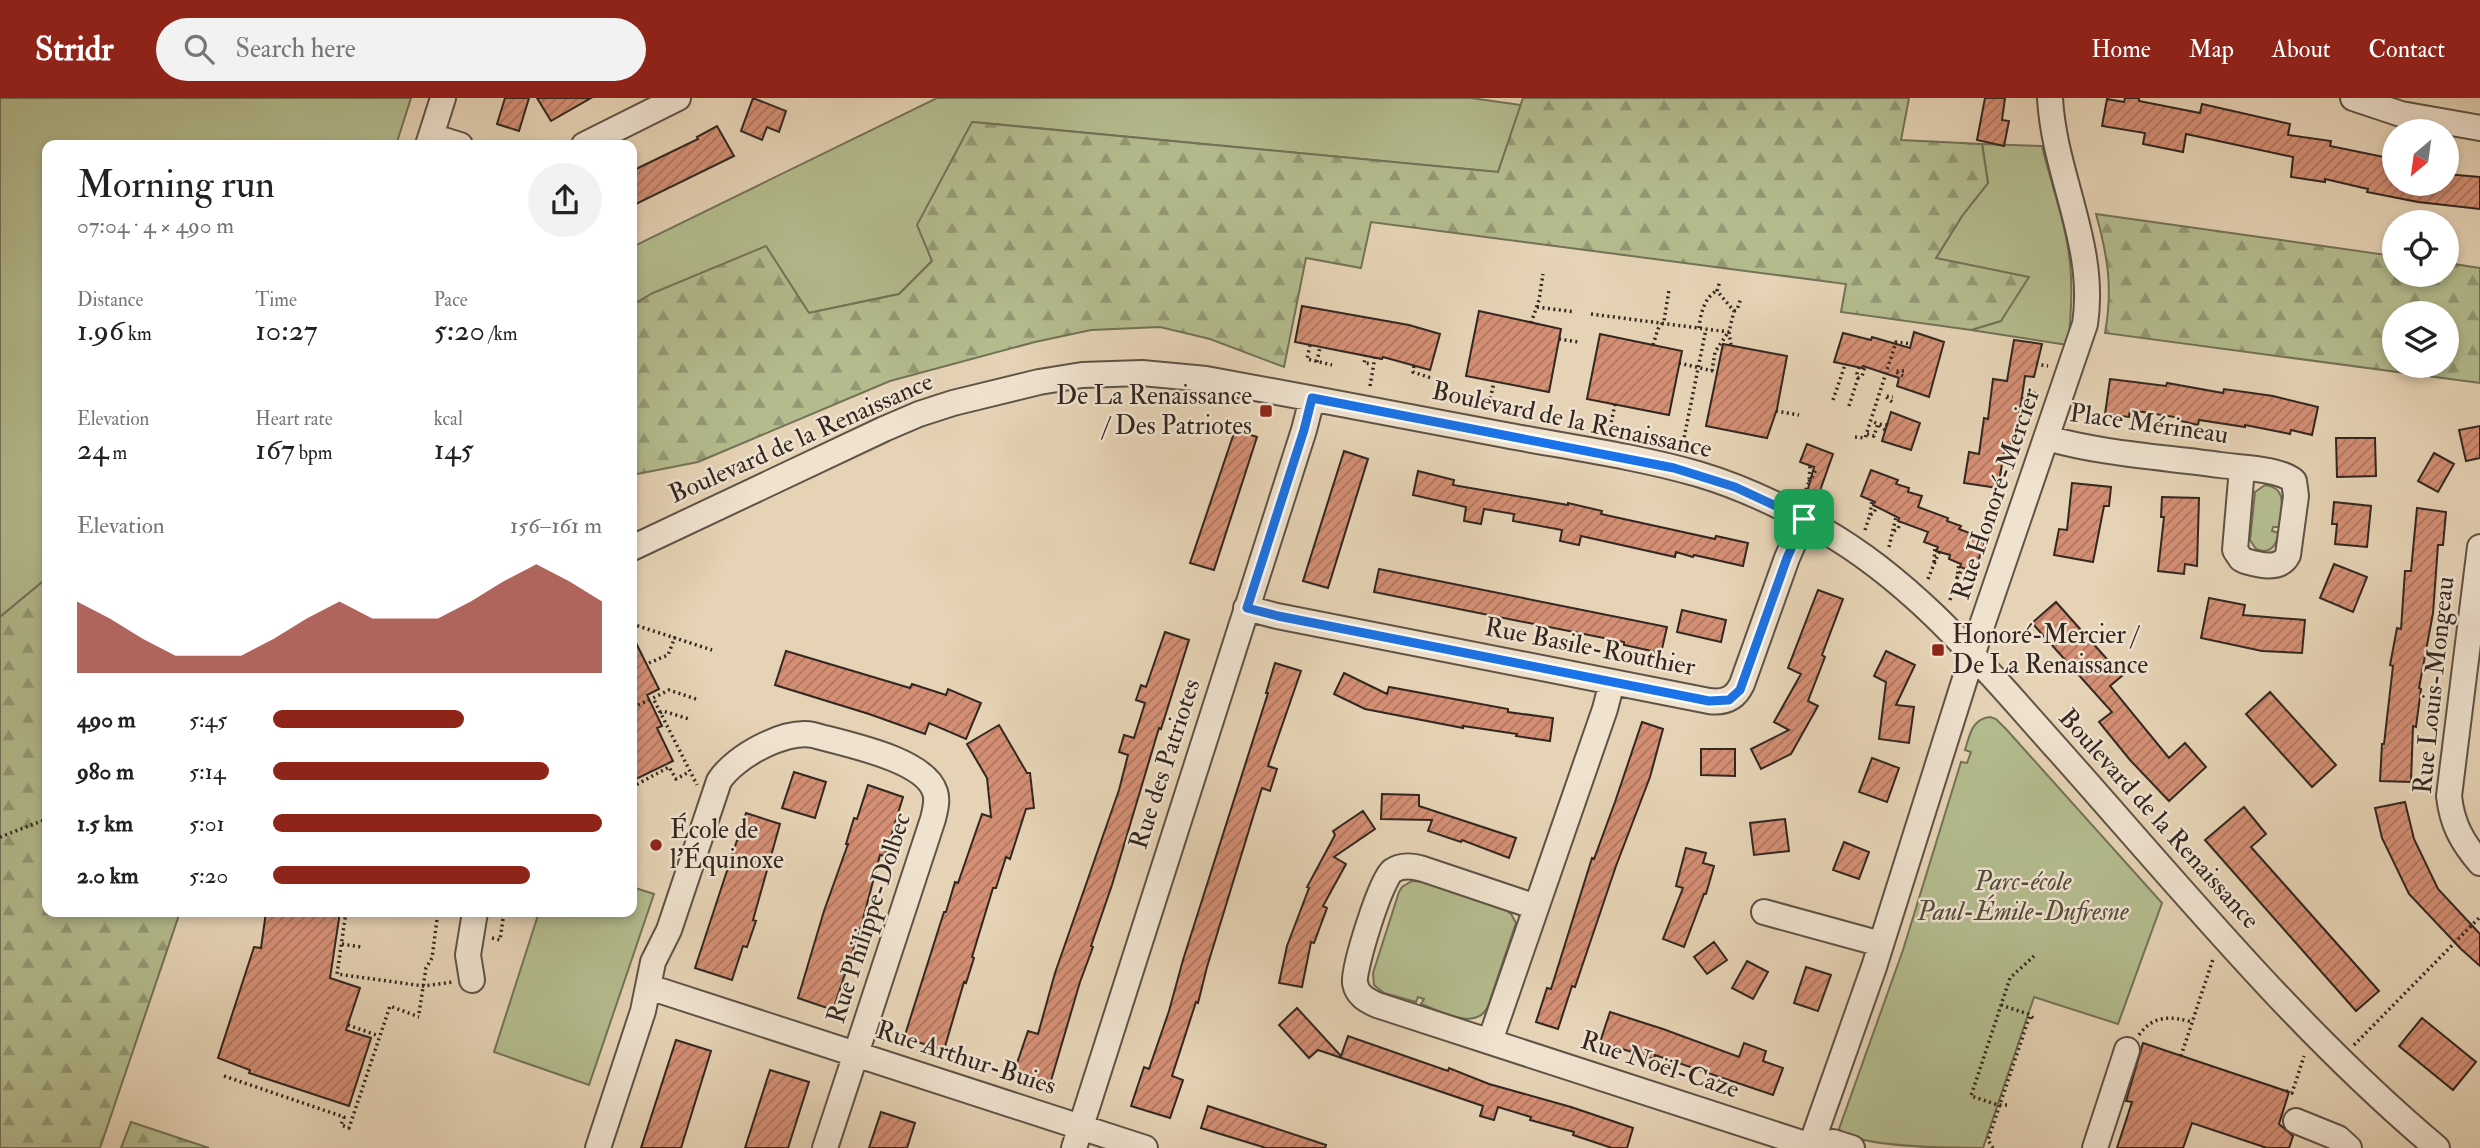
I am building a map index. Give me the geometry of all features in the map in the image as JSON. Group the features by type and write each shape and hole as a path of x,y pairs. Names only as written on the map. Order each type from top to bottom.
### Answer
{"street":[{"path":"430,140 443,98"},
{"path":"594,140 678,98"},
{"name":"Rue Honoré-Mercier","path":"1810,1147 1881,944 1973,655 2085,324 2088,286 2083,250 2056,143 2050,98"},
{"path":"2353,98 2401,114 2480,128"},
{"name":"Boulevard de la Renaissance","path":"637,546 919,414 1039,382 1082,375 1142,373 1206,379 1674,468 1804,507 1928,608 2301,1021 2437,1148"},
{"name":"Rue des Patriotes","path":"1077,1137 1312,398"},
{"name":"Place Mérineau","path":"2047,438 2076,445 2242,468"},
{"name":"Rue Basile-Routhier","path":"1247,608 1709,701 1725,701 1733,697 1745,678 1804,507"},
{"name":"Rue Louis-Mongeau","path":"2480,547 2449,796 2454,826 2480,863"},
{"path":"1490,1041 1612,682"},
{"name":"Rue Philippe-Dolbec","path":"598,1148 643,1011 653,962 673,919 716,788 734,763 783,738 802,733 813,734 916,768 928,778 935,790 936,804 825,1148"},
{"name":"Rue Noël-Caze","path":"1536,907 1413,866 1392,871 1381,889 1356,969 1355,981 1359,993 1377,1005 1810,1147 1833,1142 1852,1148"},
{"path":"1764,912 1881,944"},
{"path":"472,980 468,955 474,917"},
{"name":"Rue Arthur-Buies","path":"649,986 856,1053 1077,1137 1145,1148"},
{"path":"2095,1148 2134,1041"},
{"path":"2296,1121 2338,1138 2349,1148"}],"path":[{"path":"1531,323 1543,274"},
{"path":"1698,328 1701,313 1709,297 1717,291 1720,281"},
{"path":"1653,345 1657,329 1662,324 1669,290"},
{"path":"1717,291 1734,311"},
{"path":"1731,345 1729,332 1734,311 1737,310 1741,298"},
{"path":"1537,307 1574,312"},
{"path":"1591,314 1729,332"},
{"path":"1682,449 1706,330"},
{"path":"1679,363 1715,371 1718,346 1729,332"},
{"path":"1559,339 1578,342"},
{"path":"1856,437 1865,438 1867,434 1896,342 1910,346"},
{"path":"1310,345 1307,359 1332,365"},
{"path":"1317,362 1320,347"},
{"path":"1366,355 1364,363 1373,365"},
{"path":"1370,386 1375,357"},
{"path":"1833,400 1845,365"},
{"path":"1414,366 1413,372 1432,378"},
{"path":"1849,406 1859,367"},
{"path":"1858,377 1862,376 1865,367"},
{"path":"1887,369 1904,374"},
{"path":"1488,409 1494,382"},
{"path":"2022,399 2030,401 2036,391"},
{"path":"1879,395 1892,399"},
{"path":"1609,433 1615,404"},
{"path":"1776,411 1799,415"},
{"path":"1871,421 1886,428"},
{"path":"1867,434 1874,436 1878,424"},
{"path":"2000,474 2007,475 2009,464"},
{"path":"1804,507 1810,466"},
{"path":"1809,482 1816,470"},
{"path":"1865,530 1872,500"},
{"path":"1870,515 1876,507"},
{"path":"1889,547 1896,517"},
{"path":"1894,531 1898,529 1900,522"},
{"path":"1928,579 1934,562 1935,546"},
{"path":"1934,562 1939,552"},
{"path":"1950,600 1959,563"},
{"path":"1957,578 1963,568"},
{"path":"637,626 712,650"},
{"path":"649,663 668,654 675,637"},
{"path":"638,705 669,690 696,699"},
{"path":"653,698 700,790"},
{"path":"660,713 663,711 689,719"},
{"path":"670,754 678,750"},
{"path":"637,784 669,767 676,779 689,772"},
{"path":"0,837 42,821"},
{"path":"337,974 345,917"},
{"path":"223,1076 344,1117 341,1125 349,1128 390,1006 419,1015 426,968 432,958 437,917"},
{"path":"500,940 503,917"},
{"path":"2354,1045 2480,917"},
{"path":"342,944 361,947"},
{"path":"2007,1105 1970,1096 2010,978 2034,956"},
{"path":"2181,1056 2213,959"},
{"path":"331,973 423,986 472,980"},
{"path":"2001,1005 2034,1019"},
{"path":"1993,1148 1987,1140 2030,1016"},
{"path":"2134,1041 2155,1020 2164,1017 2192,1022"},
{"path":"348,1025 380,1036"},
{"path":"2286,1091 2292,1093 2304,1056"},
{"path":"2015,1060 2022,1062"}],"green space":[{"path":"0,98 411,98 398,140 42,140 42,582 0,617"},
{"path":"937,98 1471,98 1521,105 1498,172 973,122 932,261 899,294 809,313 637,305 637,245"},
{"path":"1523,98 1909,98 1901,140 1982,144 1988,183 1962,216 1936,258 2029,277 2001,321 1971,330 1841,312 1846,284 1371,222 1361,268 1306,258 1284,367 1210,339 1160,327 1091,330 1035,342 890,381 698,462 637,474 637,302 766,246 809,313 899,294 932,261 917,225 972,122 1498,172"},
{"path":"1982,144 2042,146 2062,218 2070,263 2068,345 1971,330 2001,321 1936,258 1962,216 1988,183"},
{"path":"2096,214 2382,254 2382,287 2459,287 2459,265 2480,268 2480,383 2442,378 2459,378 2459,301 2382,301 2382,370 2105,333 2109,287"},
{"path":"2265,485 2278,490 2282,507 2279,527 2273,527 2272,531 2279,533 2278,538 2272,548 2261,551 2256,549 2250,540 2255,492"},
{"path":"42,582 42,917 178,917 100,1148 0,1148 0,617"},
{"name":"Parc-école Paul-Émile-Dufresne","path":"1990,717 2006,729 2162,903 2118,1024 2034,997 1983,1148 1906,1146 1864,1140 1839,1129 1903,950 1961,762 1967,763 1971,752 1965,750 1968,738 1975,724"},
{"path":"1412,881 1425,882 1506,910 1516,923 1488,1006 1483,1014 1476,1018 1448,1015 1421,1004 1424,999 1418,997 1416,1002 1384,993 1374,985 1373,973 1399,892"},
{"path":"637,889 654,894 589,1085 494,1052 537,917 637,917"},
{"path":"131,1122 209,1148 121,1148"}],"building":[{"path":"505,98 529,98 519,131 497,124"},
{"path":"537,98 591,98 551,121"},
{"path":"753,98 786,111 779,132 767,127 762,140 741,131"},
{"path":"1985,98 2005,98 2002,120 2009,121 2004,146 1977,140"},
{"path":"2125,98 2139,98 2139,101 2200,113 2202,104 2290,124 2288,135 2331,141 2330,146 2382,157 2382,195 2325,179 2325,182 2291,177 2293,157 2186,134 2183,152 2143,144 2145,133 2102,126 2107,99 2124,102"},
{"path":"717,126 734,156 637,204 637,169 698,139 697,137"},
{"path":"2459,175 2480,177 2480,209 2387,196 2459,196"},
{"path":"1302,306 1409,325 1440,334 1430,370 1383,357 1382,359 1295,342"},
{"path":"1479,311 1561,329 1549,392 1466,376"},
{"path":"1914,332 1944,342 1929,397 1897,386 1899,378 1863,366 1862,368 1834,362 1843,333 1871,340 1872,337 1910,348"},
{"path":"1600,334 1682,351 1669,415 1587,399"},
{"path":"2014,340 2042,344 2034,377 2025,376 2015,443 2011,443 2009,452 2004,452 1998,488 1964,483 1969,452 1979,454 1984,418 1988,419 1993,379 2007,381"},
{"path":"1723,344 1787,356 1777,409 1767,438 1706,426"},
{"path":"2110,379 2166,386 2167,383 2223,393 2224,389 2273,396 2318,407 2312,435 2291,430 2290,434 2199,420 2198,425 2181,421 2181,418 2130,410 2129,417 2105,414"},
{"path":"1891,412 1920,423 1911,450 1882,441"},
{"path":"2480,426 2480,458 2466,461 2459,430"},
{"path":"1235,430 1257,437 1214,570 1190,563"},
{"path":"2336,438 2375,438 2376,476 2337,477"},
{"path":"1807,444 1833,454 1817,499 1806,496 1814,467 1800,462"},
{"path":"1344,451 1368,459 1328,588 1303,581"},
{"path":"2434,453 2454,464 2438,492 2418,481"},
{"path":"1871,470 1898,480 1896,484 1909,488 1908,492 1922,496 1918,507 1948,518 1947,521 1961,526 1959,529 1972,534 1971,537 1985,542 1974,572 1960,567 1961,564 1949,559 1950,555 1936,551 1938,547 1924,542 1928,532 1898,521 1899,518 1861,496"},
{"path":"1418,471 1454,480 1453,485 1568,503 1602,511 1601,514 1715,539 1716,536 1748,543 1743,566 1676,552 1675,557 1581,536 1579,545 1560,541 1562,530 1513,521 1514,514 1484,509 1481,524 1464,521 1466,507 1413,495"},
{"path":"2072,483 2111,487 2109,506 2104,506 2093,562 2054,555 2059,529 2067,530"},
{"path":"2162,497 2199,498 2197,566 2185,564 2184,574 2158,571 2164,517 2161,517"},
{"path":"2334,502 2371,506 2367,547 2335,544 2337,524 2332,524"},
{"path":"2417,508 2446,512 2443,545 2438,545 2433,613 2419,688 2416,727 2413,726 2411,782 2380,781 2382,744 2393,666 2390,665 2397,628 2401,629 2405,571 2411,571"},
{"path":"2334,564 2367,577 2353,612 2320,598"},
{"path":"1379,569 1667,627 1661,653 1624,645 1624,642 1374,592"},
{"path":"1818,590 1843,599 1808,701 1818,706 1791,754 1761,769 1751,749 1789,730 1774,722 1801,674 1788,668"},
{"path":"2209,598 2245,605 2243,615 2305,620 2302,653 2262,651 2201,638"},
{"path":"2056,602 2122,676 2110,686 2169,758 2185,743 2206,767 2169,801 2099,722 2112,712 2032,623"},
{"path":"1682,610 1726,620 1721,642 1677,632"},
{"path":"1165,632 1189,640 1161,729 1159,728 1050,1084 1014,1072 1028,1031 1038,1034 1055,973 1119,790 1128,755 1119,752 1124,735 1134,738 1145,703 1136,700 1141,685 1146,687"},
{"path":"637,645 659,689 647,695 662,726 657,728 673,761 637,779"},
{"path":"786,651 910,688 912,684 946,695 948,689 981,703 966,739 929,723 925,734 775,685"},
{"path":"1886,651 1915,665 1896,705 1914,707 1909,743 1879,739 1886,682 1874,676"},
{"path":"1275,663 1301,671 1268,766 1277,769 1270,791 1262,788 1198,1003 1196,1002 1172,1076 1183,1080 1170,1118 1131,1106 1144,1067 1149,1069 1169,1011"},
{"path":"1344,673 1387,694 1389,687 1508,709 1508,712 1553,718 1550,741 1365,709 1334,694"},
{"path":"2270,692 2336,765 2312,787 2246,714"},
{"path":"1642,722 1663,729 1650,777 1558,1029 1536,1022 1547,988 1551,989 1592,858 1594,859 1615,802"},
{"path":"999,725 1027,773 1030,773 1034,808 1026,809 1010,859 1006,857 996,888 993,888 944,1050 904,1038 955,882 958,883 982,814 991,817 987,778 967,744"},
{"path":"1701,749 1735,749 1735,776 1701,775"},
{"path":"1872,758 1899,768 1887,802 1859,792"},
{"path":"794,772 826,782 815,818 782,808"},
{"path":"868,785 903,797 885,856 880,855 862,923 833,1010 798,998 854,818 857,819"},
{"path":"1382,794 1419,795 1419,806 1516,838 1509,858 1462,840 1461,842 1428,831 1432,820 1381,819"},
{"path":"2405,802 2414,839 2438,889 2480,934 2480,966 2409,894 2382,838 2375,808"},
{"path":"2244,807 2266,834 2251,847 2379,991 2356,1011 2205,840"},
{"path":"1363,811 1375,829 1334,857 1346,864 1323,906 1327,908 1314,943 1311,942 1302,987 1279,983 1287,946 1309,888 1307,887 1335,835 1333,831"},
{"path":"746,813 780,824 753,920 756,921 747,947 743,946 732,980 695,968"},
{"path":"1785,819 1789,851 1754,855 1750,823"},
{"path":"1844,842 1869,852 1859,879 1833,870"},
{"path":"1686,848 1706,853 1703,863 1714,866 1706,894 1684,947 1663,939 1683,888 1676,886"},
{"path":"265,917 339,917 330,978 360,988 346,1030 371,1038 349,1106 249,1073 250,1070 218,1058 254,947 261,948"},
{"path":"1714,942 1727,960 1707,974 1694,957"},
{"path":"1747,961 1768,972 1753,999 1732,988"},
{"path":"1806,967 1831,975 1818,1011 1794,1003"},
{"path":"1297,1008 1341,1056 1348,1036 1448,1071 1449,1068 1489,1084 1571,1107 1633,1128 1627,1148 1612,1148 1573,1135 1574,1132 1530,1120 1531,1117 1498,1107 1494,1120 1480,1116 1483,1106 1318,1050 1309,1058 1279,1025"},
{"path":"1610,1012 1739,1057 1744,1043 1766,1051 1763,1061 1783,1068 1773,1095 1655,1055 1654,1059 1600,1042"},
{"path":"2422,1018 2476,1062 2453,1090 2399,1046"},
{"path":"676,1040 711,1051 681,1148 641,1148"},
{"path":"2143,1043 2289,1092 2279,1124 2293,1136 2289,1148 2267,1148 2192,1123 2183,1148 2117,1148 2132,1102 2126,1101"},
{"path":"770,1070 809,1082 788,1148 745,1148"},
{"path":"1208,1106 1326,1145 1325,1148 1266,1148 1201,1128"},
{"path":"881,1112 915,1123 907,1148 869,1148"}],"place":[{"name":"De La Renaissance / Des Patriotes","path":"1266,411"},
{"name":"Honoré-Mercier / De La Renaissance","path":"1938,650"},
{"name":"École de l'Équinoxe","path":"656,845"}],"route":[{"path":"1312,398 1674,468 1735,487 1804,519 1794,539 1740,690 1729,700 1721,702 1247,608 1312,398"}]}
